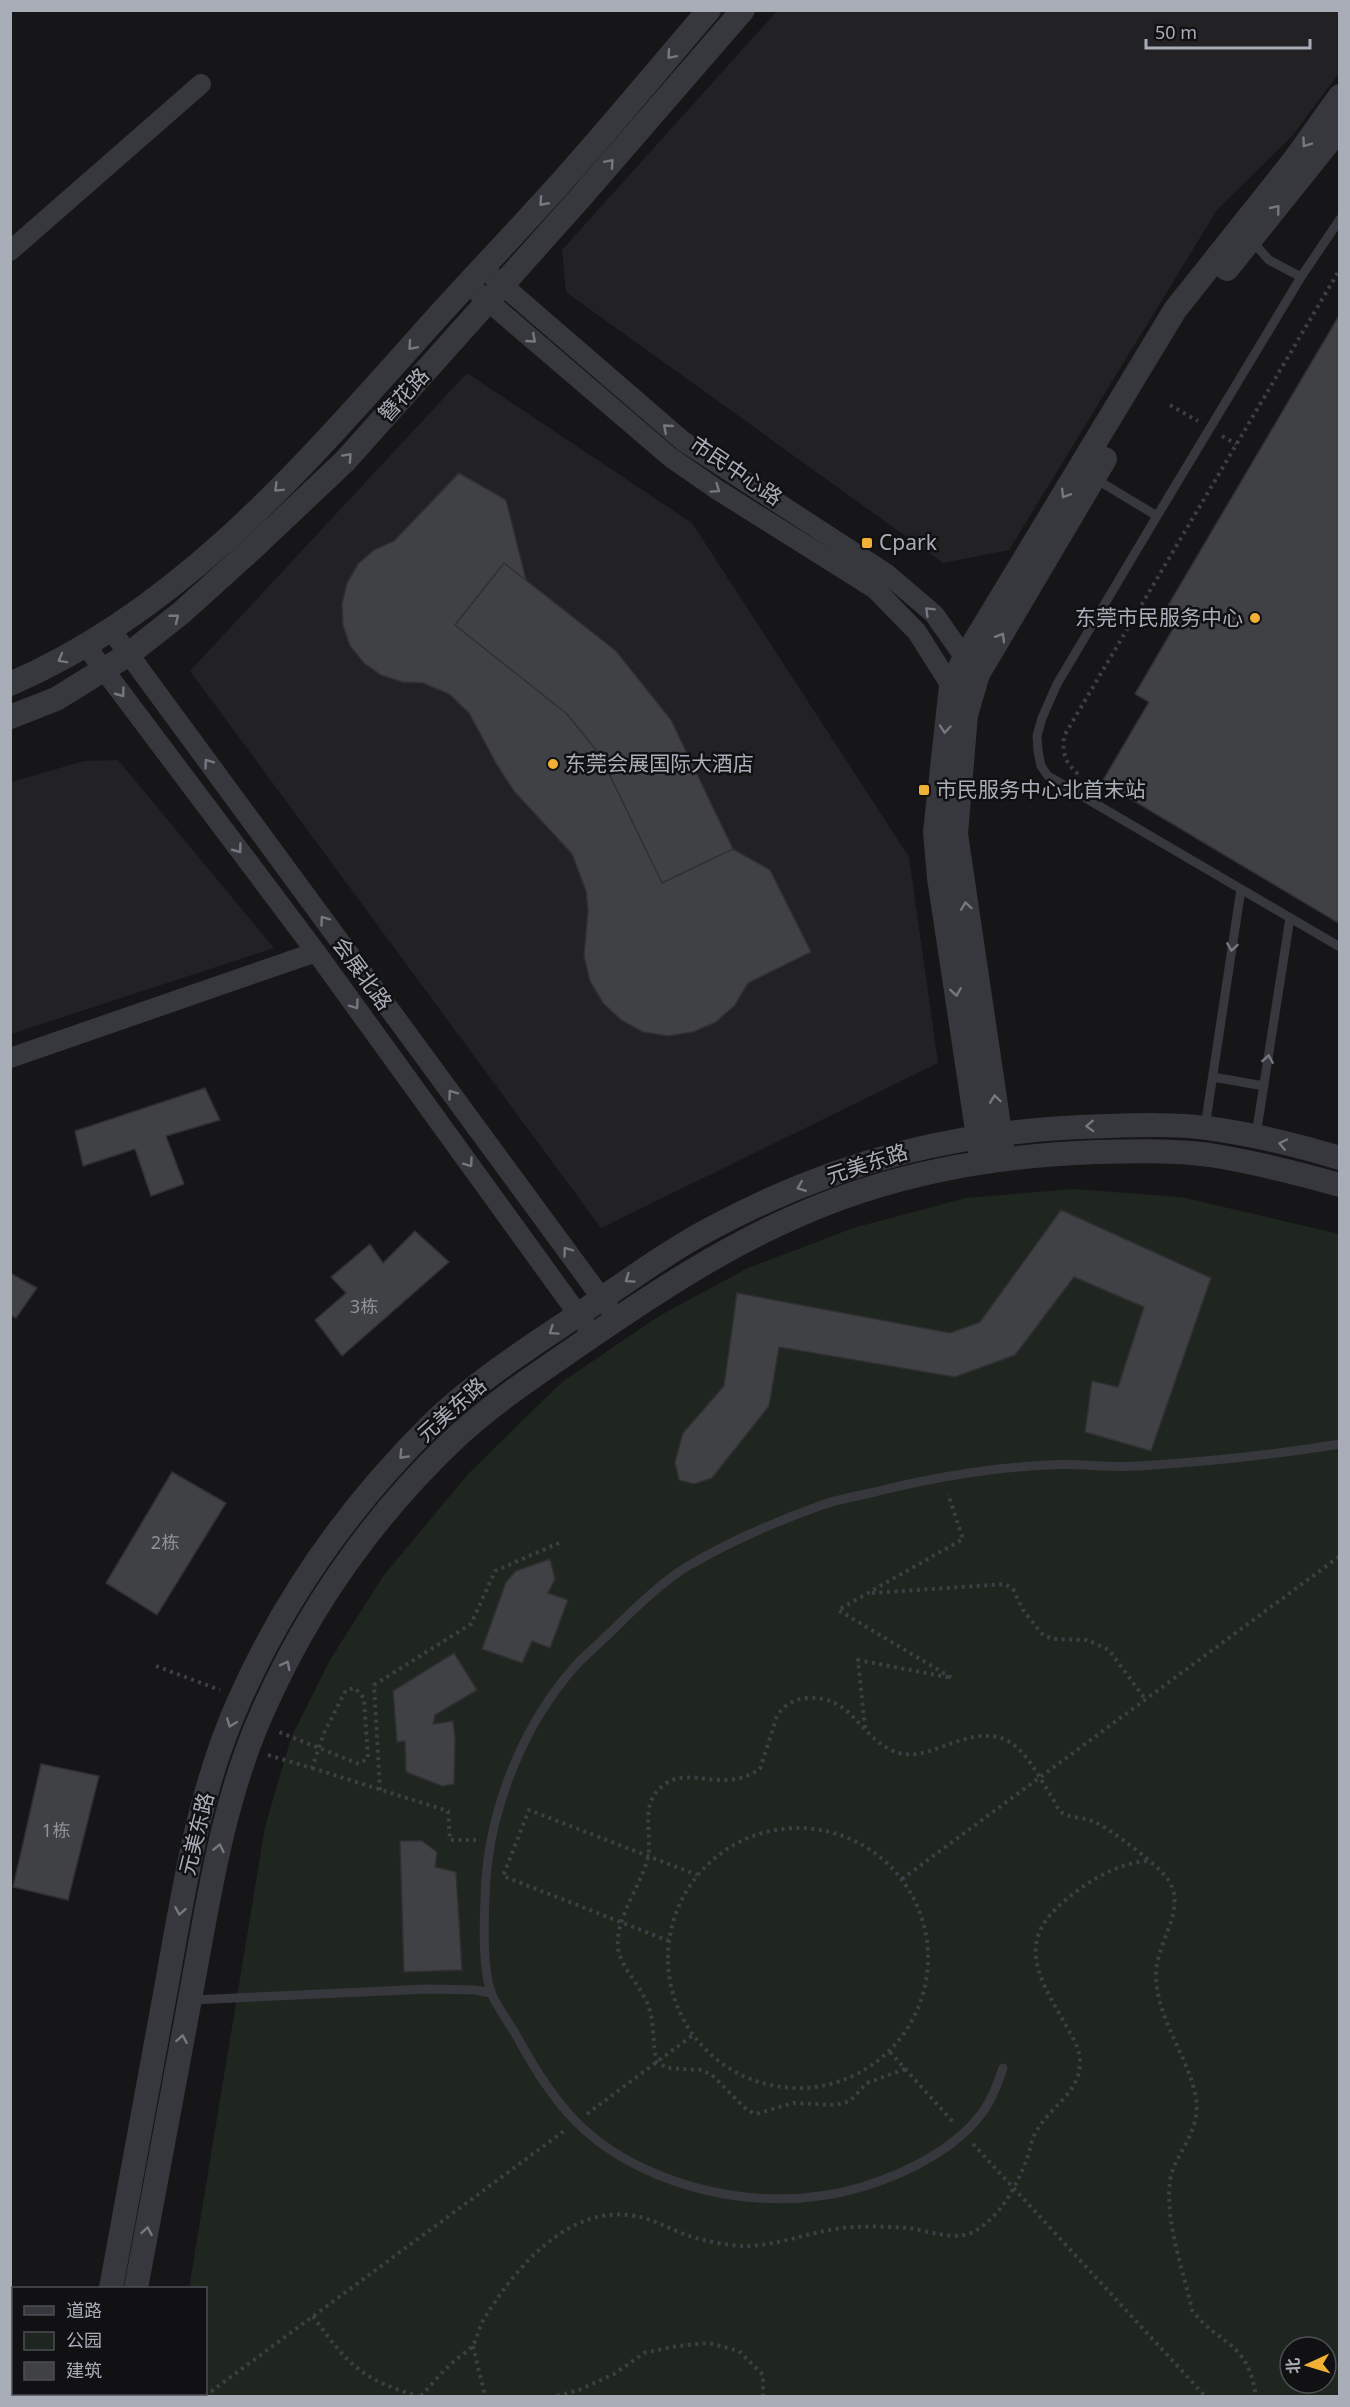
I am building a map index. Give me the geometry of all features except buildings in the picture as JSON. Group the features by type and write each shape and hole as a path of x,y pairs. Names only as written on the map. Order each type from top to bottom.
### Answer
{"street":[{"name":"簪花路","path":"10,684 86,646 165,592 326,442 566,178 709,10"},
{"name":"簪花路","path":"10,717 56,699 129,654 181,613 345,461 743,10"},
{"path":"10,251 201,84"},
{"path":"1244,234 1340,96"},
{"path":"989,1134 939,878 934,832 951,686 971,666 1087,474 1175,310 1340,128"},
{"name":"市民中心路","path":"475,276 683,441 888,574 934,614 971,666"},
{"name":"市民中心路","path":"495,293 670,457 716,489 875,589 917,632 951,686 968,702"},
{"name":"会展北路","path":"111,630 617,1319"},
{"name":"会展北路","path":"86,646 316,952 594,1335"},
{"path":"971,666 956,834 992,1159"},
{"path":"10,1058 316,952"},
{"name":"元美东路","path":"111,2287 182,1897 198,1823 237,1704 301,1584 339,1529 434,1422 502,1366 710,1229 780,1195 852,1166 924,1146 989,1134 1137,1125 1205,1128 1256,1137 1340,1158"},
{"name":"元美东路","path":"136,2287 224,1829 261,1716 323,1598 360,1545 452,1441 517,1388 617,1319 723,1252 793,1217 860,1191 930,1171 992,1159 1148,1150 1206,1155 1257,1164 1340,1185"}],"lane":[{"path":"1340,219 1301,277 1057,684 1037,736 1041,766 1048,776 1340,947"},
{"path":"1244,234 1269,260 1301,277"},
{"path":"1087,474 1157,516"},
{"path":"1205,1128 1241,889"},
{"path":"1256,1137 1290,918"},
{"path":"1213,1077 1264,1086"},
{"path":"1003,2068 988,2104 963,2133 929,2157 885,2180 837,2194 781,2200 729,2195 684,2186 604,2148 574,2123 542,2081 491,1993 484,1935 485,1881 497,1808 528,1733 575,1666 636,1607 686,1568 745,1538 823,1504 903,1485 980,1472 1050,1465 1136,1466 1284,1453 1340,1444"},
{"path":"190,2000 428,1989 475,1990 491,1993"}],"path":[{"path":"1088,780 1067,764 1062,750 1064,736 1340,269"},
{"path":"865,1728 858,1660 952,1678 838,1610 963,1539 948,1494"},
{"path":"380,1790 374,1685 471,1624 495,1571 559,1543"},
{"path":"902,1879 1340,1556"},
{"path":"868,1593 1005,1584 1013,1589 1023,1610 1043,1635 1053,1639 1087,1640 1109,1650 1145,1699"},
{"path":"156,1666 229,1693"},
{"path":"272,1729 359,1764 368,1758 364,1698 355,1689 346,1690 324,1733 312,1768"},
{"path":"905,2069 867,2083 850,2101 836,2104 793,2103 756,2114 747,2110 712,2075 701,2070 667,2068 657,2062 653,2048 650,2009 642,1990 621,1960 618,1949 623,1923 648,1856 648,1813 651,1801 670,1781 683,1778 733,1781 751,1775 760,1769 777,1716 796,1699 830,1700 846,1709 893,1752 907,1754 925,1752 965,1737 984,1734 1006,1740 1019,1751 1062,1812 1096,1822 1158,1866 1170,1882 1176,1902 1156,1957 1158,1998 1196,2094 1195,2127 1170,2179 1169,2208 1192,2310 1198,2319 1238,2350 1253,2374 1256,2397"},
{"path":"249,1750 448,1811 450,1840 492,1840"},
{"path":"669,1941 503,1876 529,1810 697,1875"},
{"path":"800,1827 839,1833 874,1851 902,1879 920,1912 929,1949 926,1987 913,2022 890,2052 860,2074 825,2087 787,2089 751,2080 719,2062 693,2035 677,2006 669,1974 669,1941 684,1895 697,1875 726,1849 761,1832 800,1827"},
{"path":"313,2316 335,2348 364,2376 420,2397 451,2364 473,2346 483,2320 522,2267 547,2241 589,2220 623,2214 653,2219 682,2234 746,2246 778,2242 829,2229 859,2226 910,2228 942,2235 974,2232 995,2215 1014,2188 1035,2133 1046,2116 1068,2096 1080,2061 1076,2043 1044,1988 1037,1966 1035,1944 1047,1914 1077,1890 1127,1862 1149,1861"},
{"path":"205,2397 693,2035"},
{"path":"890,2052 1205,2397"},
{"path":"557,2397 579,2391 614,2374 644,2353 677,2346 709,2343 739,2351 763,2375 763,2397"},
{"path":"473,2346 485,2397"}],"shaded area":[{"path":"777,11 1339,11 1339,73 1293,135 1217,210 1009,550 943,563 566,292 562,250"},
{"name":"东莞会展国际大酒店","path":"467,373 692,523 909,857 938,1063 601,1228 190,671"},
{"path":"118,760 274,948 11,1034 11,782 84,761"}],"green space":[{"path":"1074,1189 1181,1197 1339,1234 1339,2396 171,2396 207,2395 207,2287 189,2287 265,1827 291,1738 331,1658 384,1575 468,1474 562,1382 659,1316 746,1269 853,1228 966,1198"}],"place":[{"name":"Cpark","path":"867,543"},
{"name":"东莞市民服务中心","path":"1255,618"},
{"name":"东莞会展国际大酒店","path":"553,764"},
{"name":"市民服务中心北首末站","path":"924,790"}]}
